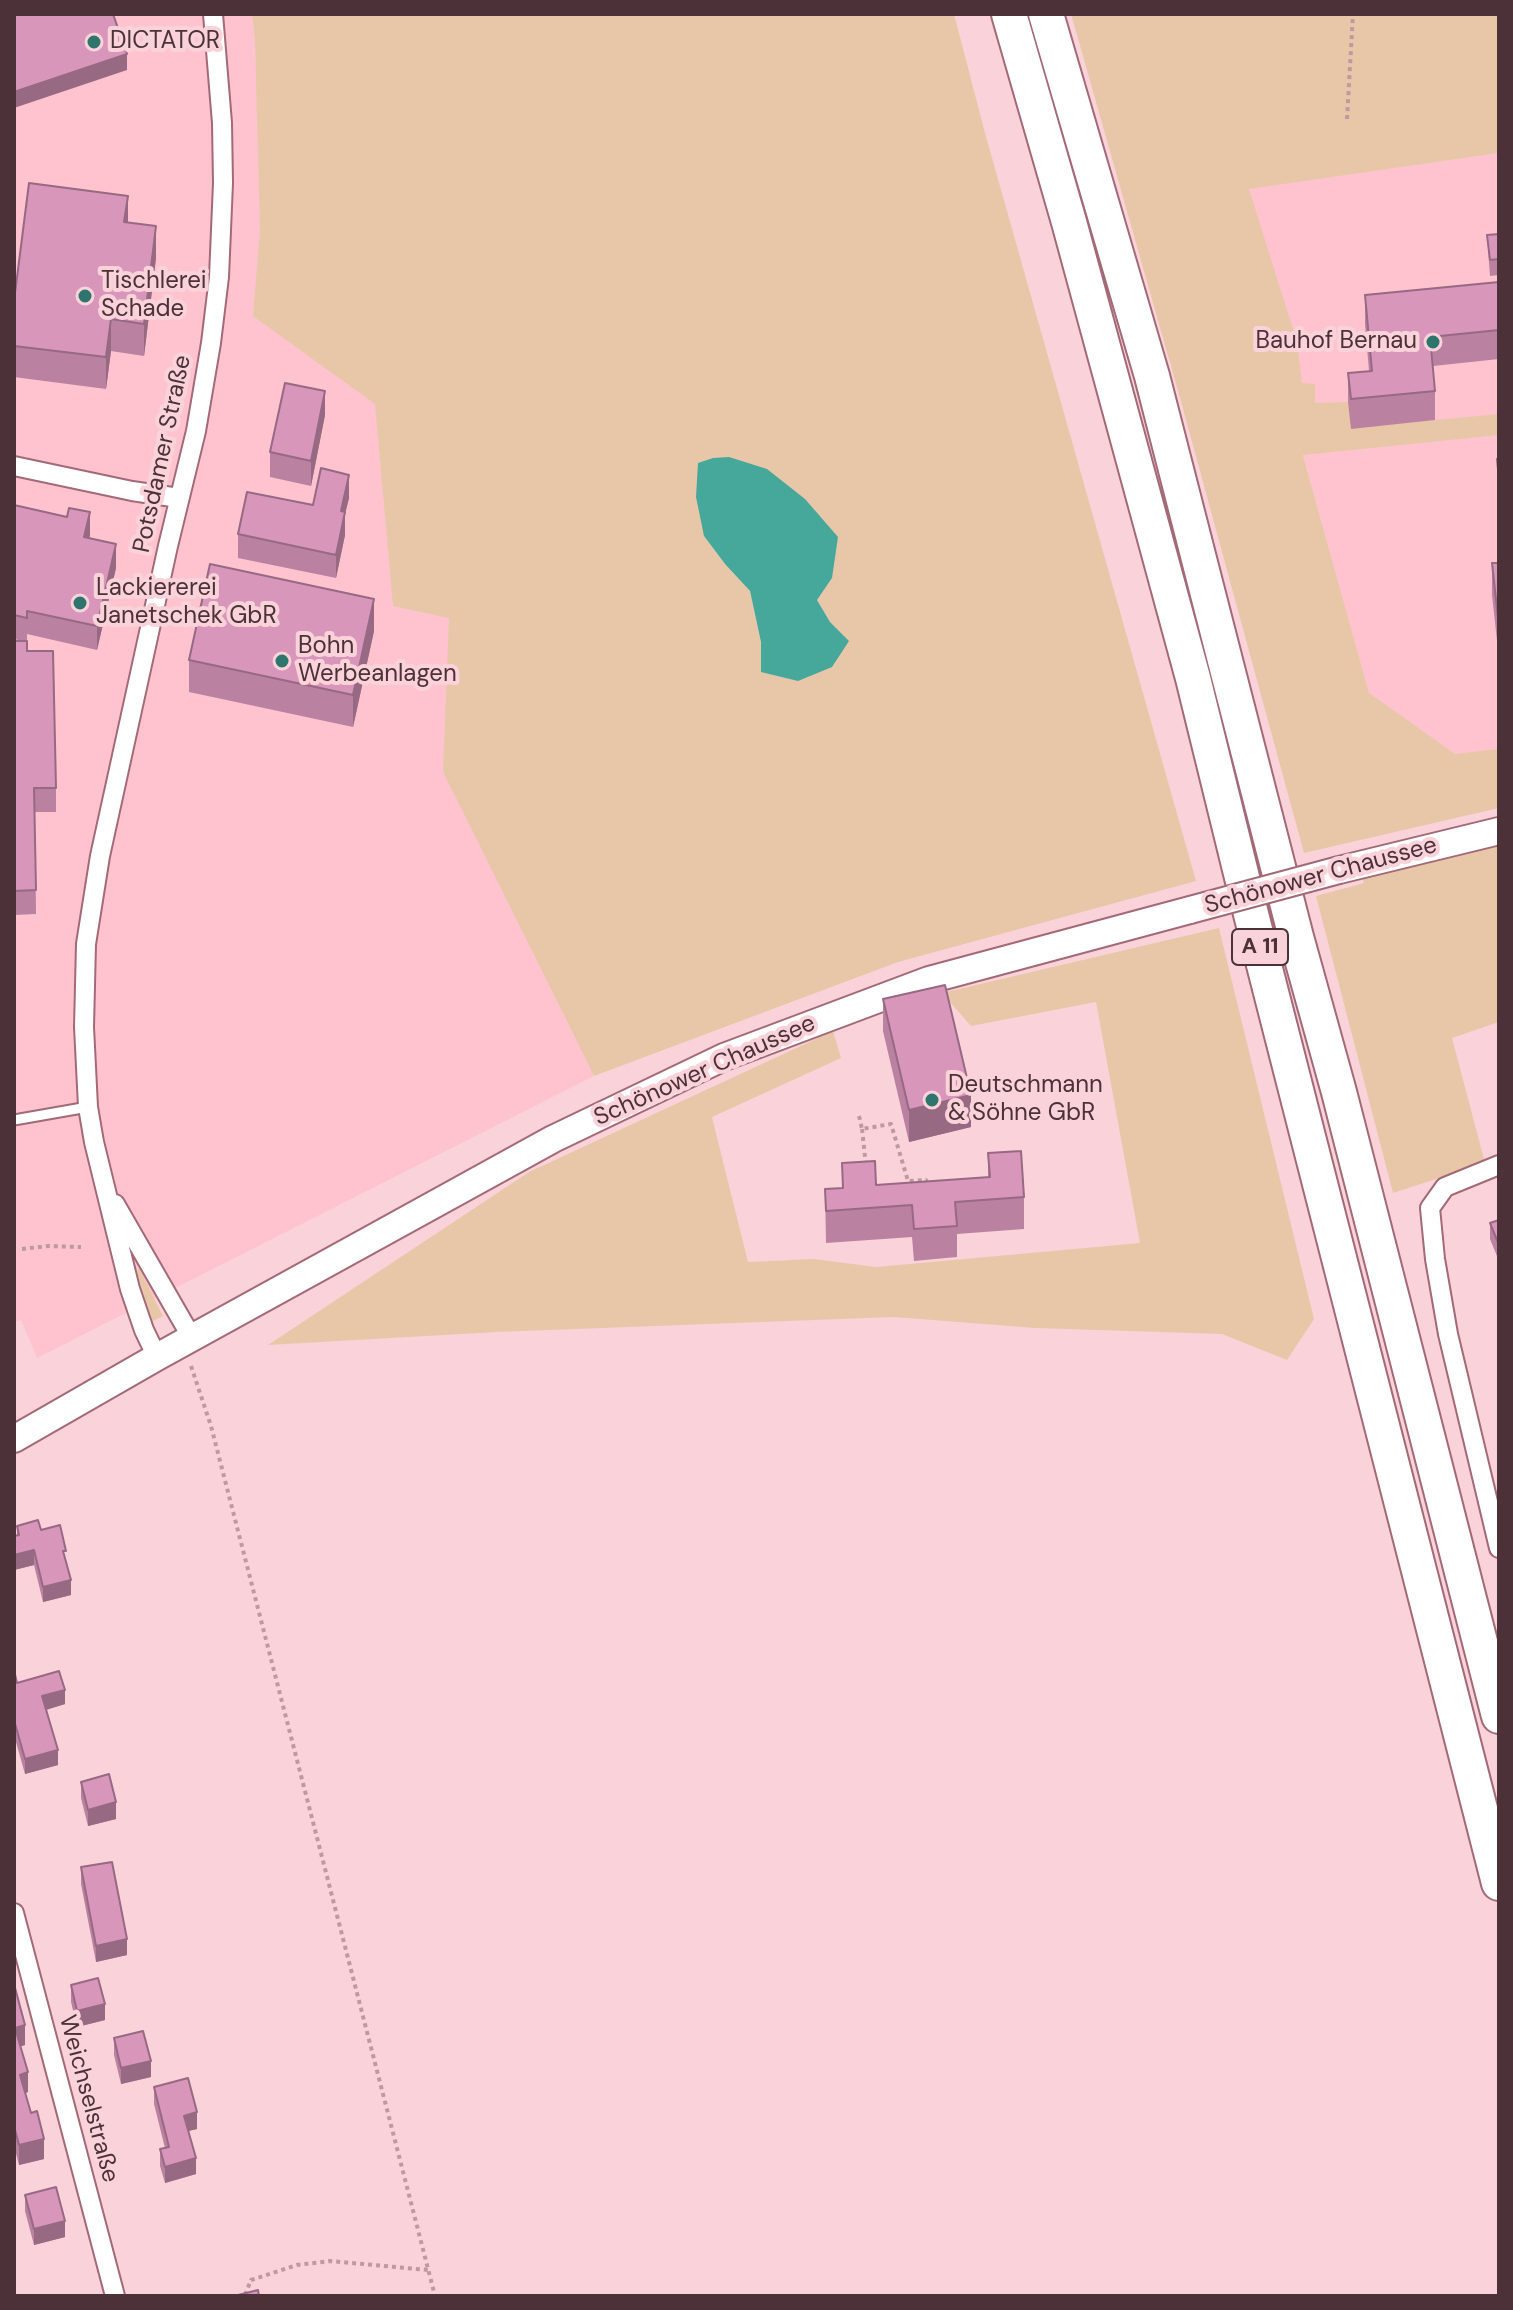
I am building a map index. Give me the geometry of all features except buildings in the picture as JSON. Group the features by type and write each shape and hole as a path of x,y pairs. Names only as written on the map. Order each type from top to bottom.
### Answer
{"highway":[{"name":"A 11","path":"1009,14 1189,662 1499,1883"},
{"name":"A 11","path":"1046,14 1152,376 1499,1716"}],"main road":[{"name":"Schönower Chaussee","path":"14,1439 553,1139 724,1057 929,980 1339,870 1499,831"}],"street":[{"name":"Potsdamer Straße","path":"157,1357 130,1289 88,1107 84,1027 86,944 100,856 196,431 219,277 222,123 213,14"},
{"path":"14,466 179,498"},
{"path":"1499,1165 1445,1187 1430,1208 1448,1334 1499,1548"},
{"name":"Potsdamer Straße","path":"104,1184 192,1338"},
{"name":"Weichselstraße","path":"14,1913 115,2296"}],"lane":[{"path":"14,1120 88,1107"}],"path":[{"path":"1347,119 1353,14"},
{"path":"859,1116 866,1168"},
{"path":"862,1129 891,1124 908,1181 926,1180 928,1193"},
{"path":"22,1249 81,1247"},
{"path":"191,1365 211,1426 435,2296"},
{"path":"245,2295 251,2280 297,2265 330,2261 428,2270"}],"shaded area":[{"path":"14,14 935,14 443,772 594,1076 37,1358 21,1320 14,1322"},
{"path":"252,14 954,14 1196,881 898,962 594,1076 443,772 449,618 393,606 375,404 253,316 260,230","holes":["704,536 832,578 817,600 830,622 849,641 761,671 761,642 750,591"]},
{"path":"1071,14 1499,14 1499,153 1249,189 1297,342 1302,383 1315,384 1315,403 1348,402 1351,428 1499,414 1499,435 1303,455 1369,693 1455,754 1499,749 1499,808 1304,853"},
{"path":"1499,153 1499,808 1369,694 1303,454 1249,188"},
{"path":"729,457 767,469 805,499 838,537 832,578 817,600 830,622 849,641 832,667 798,681 761,672 761,642 750,591 704,536 696,497 698,463"},
{"path":"1499,843 1499,1022 1452,1038 1485,1163 1393,1193 1316,896 1364,883 1362,876"},
{"path":"1219,928 1314,1319 1287,1360 1222,1334 1035,1328 894,1317 497,1332 268,1345 529,1172 833,1031 841,1058 712,1117 748,1262 814,1259 876,1267 1140,1243 1096,1002 971,1026 942,993"},
{"path":"139,1268 163,1316 151,1322 145,1308 137,1271"}],"place":[{"name":"DICTATOR","path":"94,42"},
{"name":"Tischlerei Schade","path":"85,296"},
{"name":"Bauhof Bernau","path":"1433,342"},
{"name":"Lackiererei Janetschek GbR","path":"80,603"},
{"name":"Bohn Werbeanlagen","path":"282,661"},
{"name":"Deutschmann & Söhne GbR","path":"932,1100"}]}
